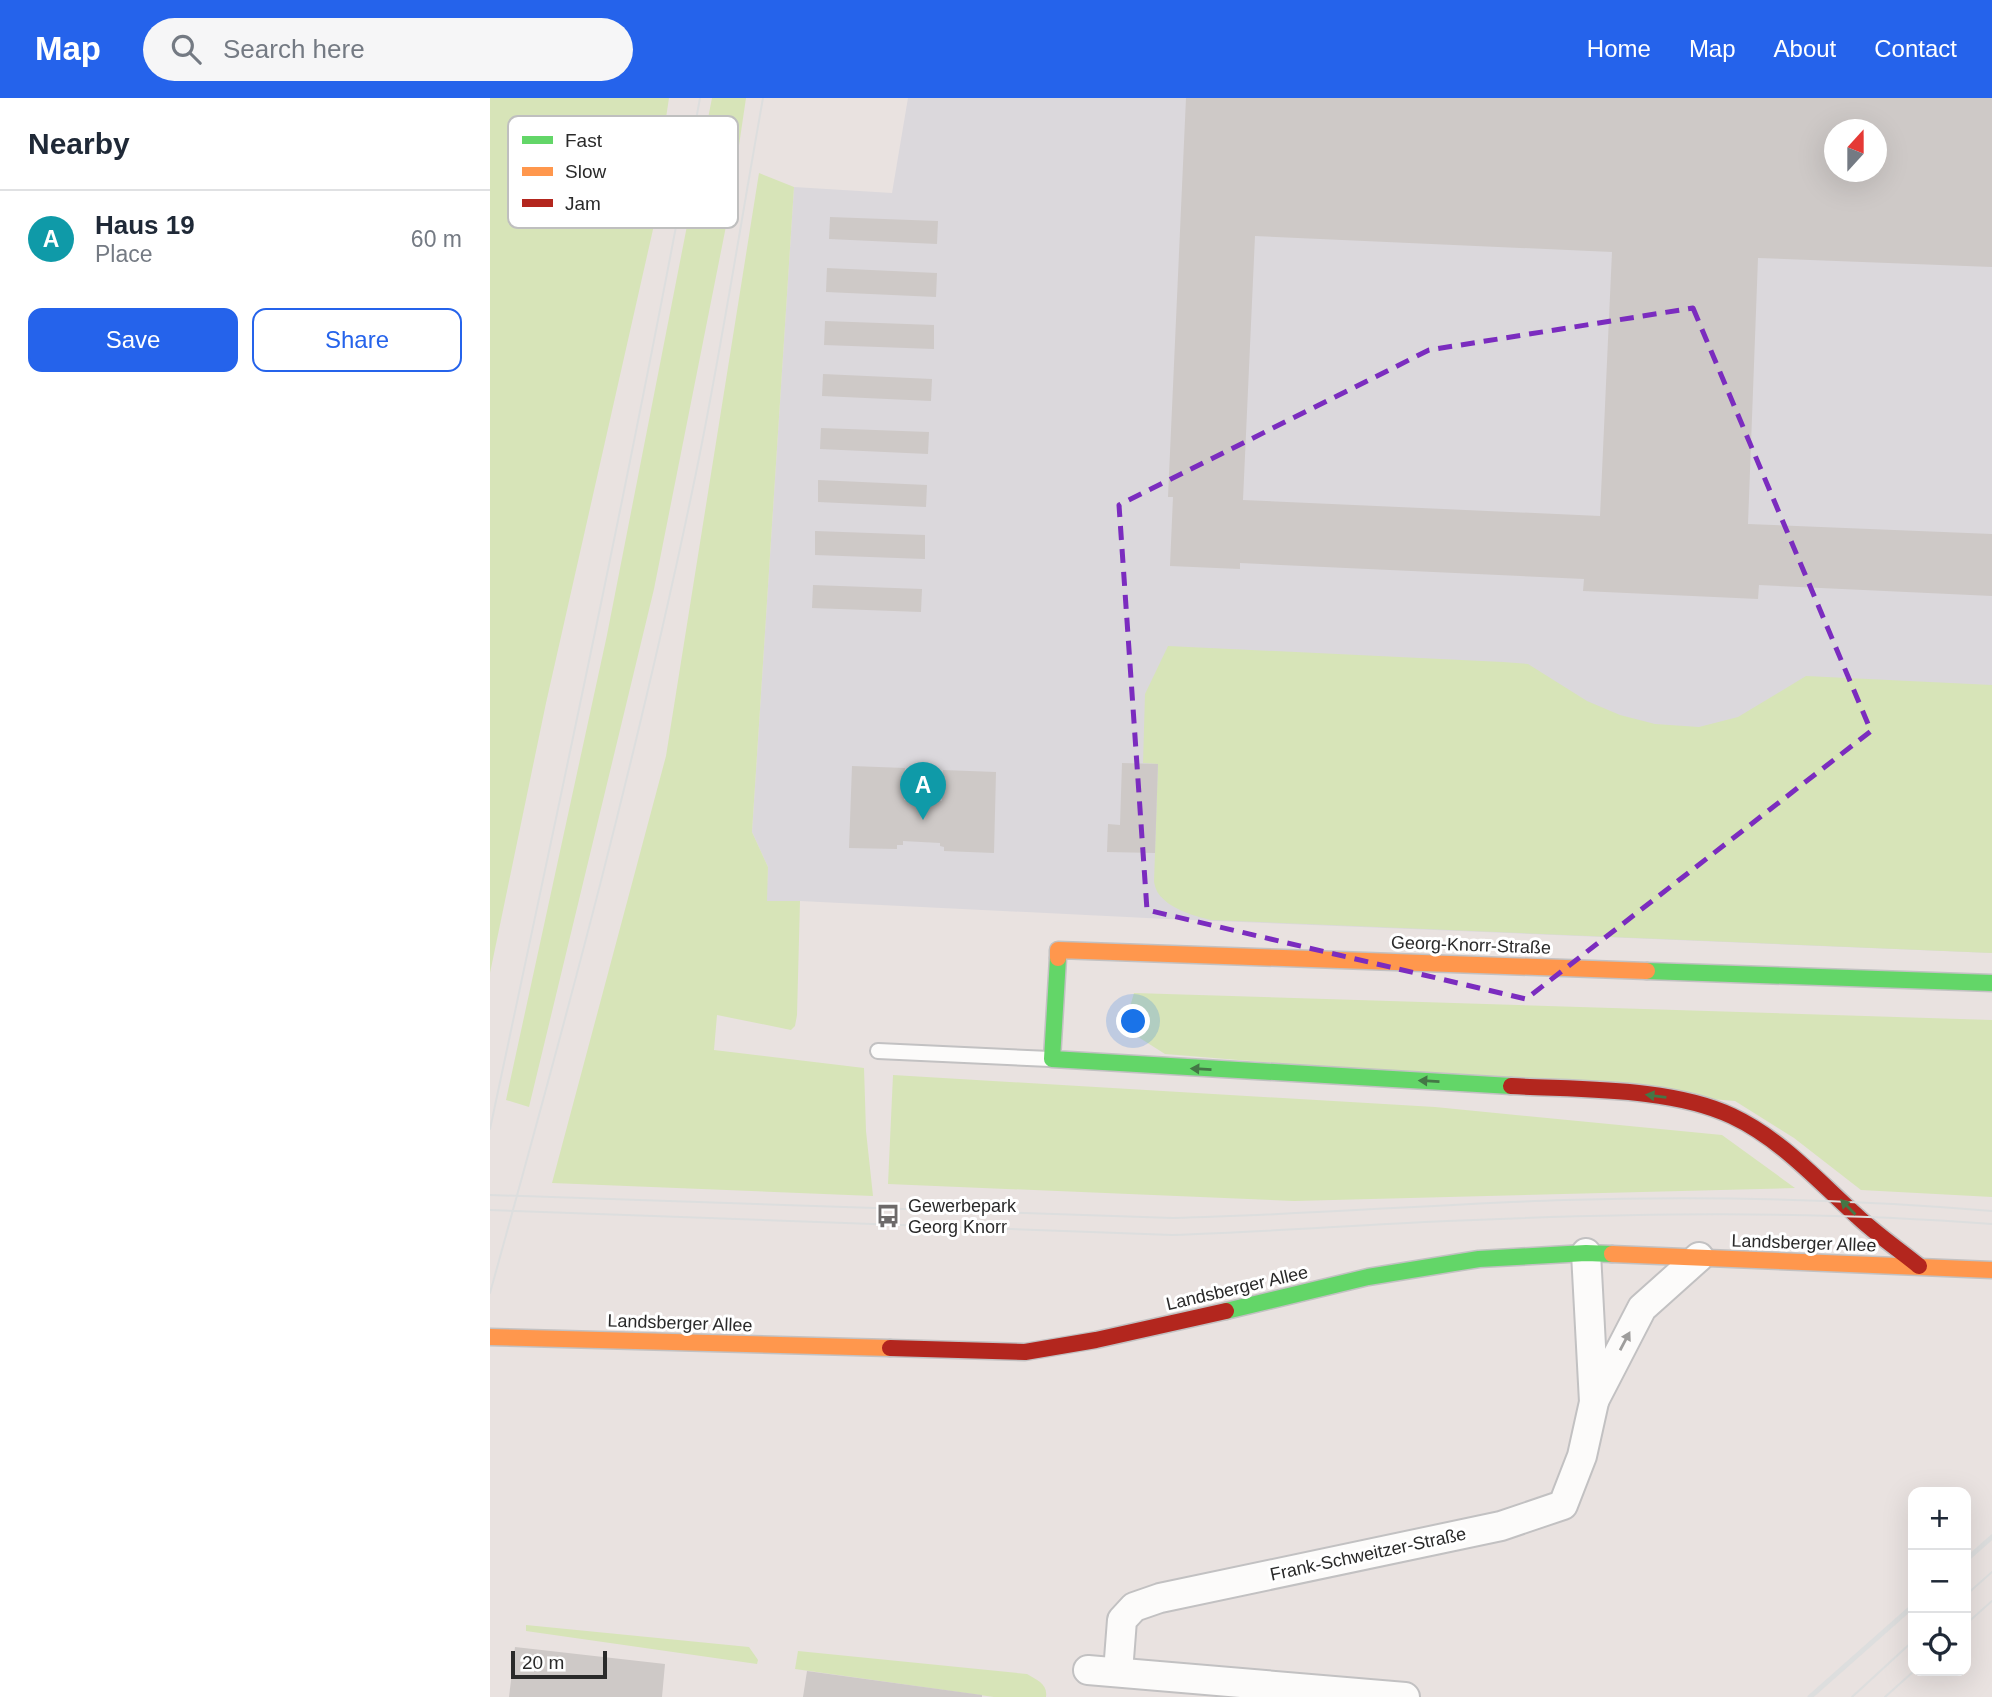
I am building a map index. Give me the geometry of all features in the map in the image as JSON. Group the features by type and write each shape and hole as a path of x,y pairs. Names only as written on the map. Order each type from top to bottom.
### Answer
{"street":[{"name":"Georg-Knorr-Straße","path":"1052,1059 1058,950 1992,983"},
{"path":"1052,1059 1636,1093 1681,1099 1712,1108 1746,1124 1791,1154 1858,1217 1919,1266"},
{"name":"Landsberger Allee","path":"490,1337 1025,1352 1107,1338 1368,1277 1479,1259 1586,1253 1992,1270"},
{"name":"Frank-Schweitzer-Straße","path":"1586,1253 1594,1402"},
{"name":"Frank-Schweitzer-Straße","path":"1118,1672 1122,1620 1134,1606 1160,1598 1501,1526 1563,1505 1582,1457 1594,1402 1642,1308 1699,1257"},
{"path":"1088,1670 1405,1697"}],"lane":[{"path":"878,1051 1052,1059"}],"highlighted area":[{"path":"1693,308 1871,731 1526,999 1147,910 1119,505 1429,350"}],"shaded area":[{"path":"908,98 1992,98 1992,953 800,901 766,902 768,867 752,832 794,187 892,193"}],"green space":[{"path":"490,98 669,98 666,116 508,116 508,228 653,228 546,703 490,973"},
{"path":"712,98 746,98 738,152 738,116 708,116"},
{"path":"759,173 794,187 752,832 768,867 767,901 800,901 797,1015 795,1026 791,1030 717,1015 714,1050 864,1068 866,1131 873,1196 552,1183 666,756"},
{"path":"687,228 726,228 654,589 529,1107 506,1100 607,635"},
{"path":"1168,646 1528,664 1587,701 1620,715 1655,724 1699,727 1738,717 1806,676 1992,685 1992,953 1211,920 1190,914 1163,899 1155,886 1158,764 1143,763 1145,694"},
{"path":"1134,993 1992,1020 1992,1197 1861,1190 1794,1138 1735,1101 1165,1054 1124,1028"},
{"path":"893,1075 1435,1107 1722,1135 1795,1188 1294,1201 888,1184"},
{"path":"526,1625 749,1647 758,1660 757,1664 526,1631"},
{"path":"798,1651 1027,1674 1044,1686 1046,1697 994,1697 795,1669"}],"building":[{"path":"1186,98 1992,98 1992,267 1758,258 1748,524 1992,534 1992,596 1759,585 1758,599 1583,591 1584,579 1240,563 1240,569 1170,566 1173,497 1168,497","holes":["1255,236 1612,252 1600,516 1243,500"]},
{"path":"830,217 938,221 937,244 829,239"},
{"path":"827,268 937,273 936,297 826,292"},
{"path":"825,321 934,325 934,349 824,345"},
{"path":"823,374 932,379 931,401 822,396"},
{"path":"821,428 929,432 928,454 820,449"},
{"path":"818,480 927,485 926,507 818,502"},
{"path":"815,531 925,535 925,559 815,555"},
{"path":"813,585 922,589 921,612 812,608"},
{"path":"1122,763 1158,764 1155,853 1107,852 1108,824 1120,825"},
{"path":"852,766 905,768 904,800 942,801 943,770 996,772 994,853 944,851 940,843 903,841 903,845 897,845 897,849 849,848"},
{"path":"515,1647 665,1664 662,1697 509,1697"},
{"path":"807,1671 982,1695 982,1697 803,1697"}],"tram line":[{"path":"697,116 700,98"},
{"path":"490,1293 574,985 675,572 706,422 763,98"},
{"path":"490,1129 572,743 676,228"},
{"path":"490,1195 1173,1218 1564,1200 1671,1198 1832,1201 1992,1211"},
{"path":"490,1210 1172,1235 1447,1221 1652,1215 1856,1216 1992,1224"},
{"path":"1971,1591 1992,1572"},
{"path":"1971,1620 1992,1601"},
{"path":"1852,1697 1908,1646"},
{"path":"1885,1697 1908,1676"}],"railway":[{"path":"1971,1556 1992,1537"},
{"path":"1810,1697 1908,1610"}],"traffic: fast":[{"path":"1058,958 1052,1059 1511,1086"},
{"path":"1647,971 1992,983"},
{"path":"1226,1311 1368,1277 1479,1259 1612,1254"}],"traffic: slow":[{"path":"1058,958 1058,950 1647,971"},
{"path":"1612,1254 1992,1270"},
{"path":"490,1337 890,1348"}],"traffic: jam":[{"path":"1511,1086 1653,1095 1708,1107 1732,1116 1783,1148 1864,1223 1919,1266"},
{"path":"890,1348 1025,1352 1096,1340 1226,1311"}],"place":[{"name":"Haus 19","path":"923,820"},
{"name":"Gewerbepark Georg Knorr","path":"888,1216"}]}
